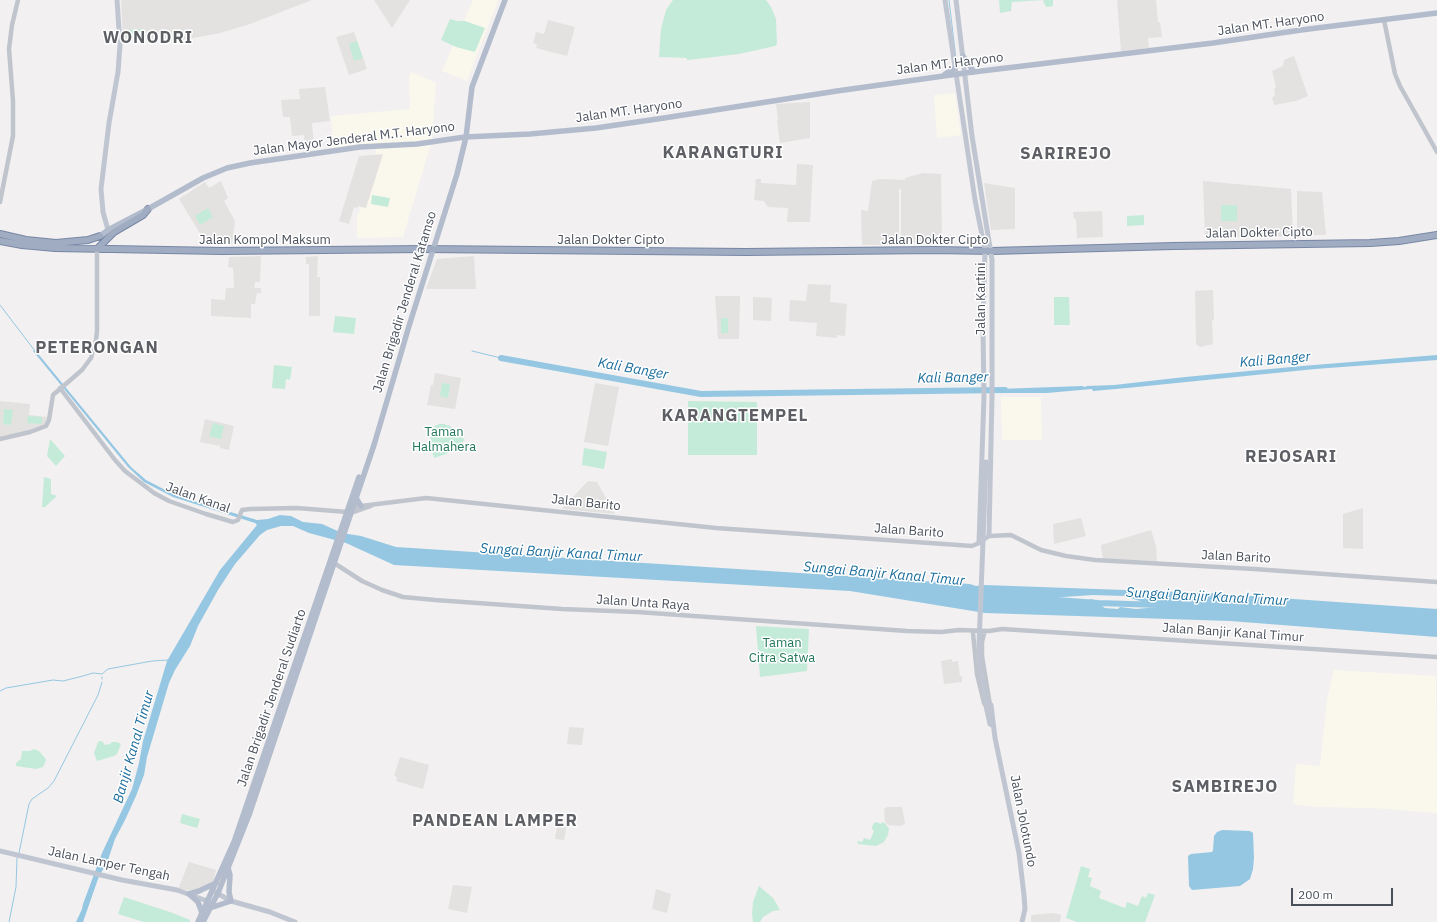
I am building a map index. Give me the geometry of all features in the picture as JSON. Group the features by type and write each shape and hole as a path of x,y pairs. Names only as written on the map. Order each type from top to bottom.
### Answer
{"highway":[{"path":"97,249 103,238 143,215 148,210"},
{"name":"Jalan Mayor Jenderal M.T. Haryono","path":"0,234 26,240 56,243 103,238"},
{"name":"Jalan Dokter Cipto","path":"433,250 733,252 988,251 1399,242 1437,235"},
{"path":"103,238 104,246 107,249"},
{"path":"0,241 55,248 97,249"},
{"path":"76,242 86,244 97,249"},
{"name":"Jalan Kompol Maksum","path":"97,249 226,252 402,249 433,250"}],"main road":[{"path":"108,230 103,212 101,190 109,123 118,72 120,45 117,0"},
{"name":"Jalan Brigadir Jenderal Katamso","path":"349,513 353,507 374,445 384,405 457,174 466,137 472,88 505,0"},
{"name":"Jalan Kartini","path":"945,0 975,200 988,251 983,329 983,455 979,543"},
{"name":"Jalan Kartini","path":"956,0 993,301 989,536"},
{"name":"Jalan MT. Haryono","path":"466,137 530,134 596,128 942,76 956,71 965,73 1012,69 1437,13"},
{"path":"962,56 974,72"},
{"name":"Jalan Mayor Jenderal M.T. Haryono","path":"103,238 108,230 148,210 202,178 227,168 250,163 360,147 430,143 466,137"},
{"name":"Jalan Brigadir Jenderal Katamso","path":"347,519 384,405"},
{"name":"Jalan Kartini","path":"983,455 986,461 979,645 982,676 988,704"},
{"path":"986,461 990,455"},
{"path":"356,498 361,506"},
{"name":"Jalan Brigadir Jenderal Sudiarto","path":"215,892 228,868 249,815 273,738 347,519"},
{"name":"Jalan Brigadir Jenderal Sudiarto","path":"215,892 216,883 234,842 273,738 334,563 335,554"},
{"name":"Jalan Jolotundo","path":"988,704 990,724 993,726 1019,853 1025,909 1022,922"},
{"name":"Jalan Lamper Tengah","path":"0,851 114,878 177,890 210,904"},
{"path":"228,868 230,875 229,892 231,901"},
{"path":"189,894 216,883"},
{"path":"203,922 215,892 231,901 270,912 295,922"},
{"path":"189,894 198,902 202,913"},
{"path":"198,922 202,913 210,904 231,901"}],"street":[{"path":"0,202 13,136 13,101 9,49 15,7 18,0"},
{"path":"1384,20 1390,51 1398,80 1437,152"},
{"path":"0,439 30,432 46,426 49,420 53,395 82,370 88,361 96,340 97,249"},
{"name":"Jalan Kanal","path":"61,387 115,460 125,471 146,488 169,501 231,522 238,520 241,512 245,509 276,508 349,513"},
{"name":"Jalan Barito","path":"373,505 421,499 434,499 716,528 972,546 989,536 1011,535 1041,550 1066,556 1095,560 1254,568 1437,582"},
{"path":"349,513 373,505"},
{"path":"353,507 373,505"},
{"name":"Jalan Unta Raya","path":"334,563 374,588 403,597 562,609 637,612 907,631 941,632 959,630 987,632"},
{"name":"Jalan Banjir Kanal Timur","path":"987,632 1002,629 1437,657"},
{"path":"972,632 977,674 984,703 988,704"},
{"path":"987,632 982,642 982,656 988,704"}],"shaded area":[{"path":"121,0 312,0 250,24 220,33 183,40 165,41 123,38"},
{"path":"374,0 410,0 392,28"},
{"path":"473,0 498,0 467,81 442,71"},
{"path":"1117,0 1156,0 1158,22 1160,22 1162,37 1148,38 1149,48 1121,51"},
{"path":"548,20 575,27 567,56 536,48 537,44 533,43 536,32 544,34"},
{"path":"354,32 367,69 349,75 336,37"},
{"path":"1294,56 1308,96 1296,101 1274,105 1272,98 1275,95 1274,89 1276,87 1272,71 1283,66 1284,60"},
{"path":"411,72 436,83 432,140 403,237 357,238 357,216 364,203 377,146 333,147 331,116 410,109 409,77"},
{"path":"325,87 330,121 312,123 314,148 305,148 304,135 292,136 290,117 283,117 281,100 300,99 299,89"},
{"path":"955,93 961,135 937,138 934,95"},
{"path":"810,102 810,138 780,143 776,104"},
{"path":"383,154 366,208 358,206 357,208 354,207 349,224 339,221 359,156"},
{"path":"797,164 813,165 810,222 787,222 788,208 768,207 764,201 754,200 756,179 761,179 761,183 796,185"},
{"path":"923,173 941,174 942,240 901,244 901,189 899,189 899,245 862,245 861,210 868,211 872,181 880,179 905,180 905,178"},
{"path":"221,181 228,198 224,201 235,221 232,244 207,245 179,199 205,182 209,188"},
{"path":"1203,181 1291,189 1293,236 1205,238"},
{"path":"984,183 1015,188 1015,229 991,230"},
{"path":"1297,191 1322,192 1326,235 1297,235"},
{"path":"1102,211 1103,237 1077,238 1076,219 1074,219 1073,212"},
{"path":"261,256 260,282 255,282 254,288 261,288 261,293 257,293 255,304 251,304 251,318 211,316 211,299 225,300 226,288 234,288 233,268 228,267 229,257"},
{"path":"318,256 317,277 320,277 320,316 309,316 309,264 306,264 306,257"},
{"path":"474,256 476,289 426,289 437,259"},
{"path":"808,284 831,285 830,302 847,304 845,336 837,335 837,338 816,336 817,323 789,321 790,300 806,301"},
{"path":"1213,290 1213,344 1200,347 1196,344 1195,291"},
{"path":"715,296 740,296 739,339 718,339"},
{"path":"753,297 772,298 771,321 753,320"},
{"path":"435,373 461,378 455,409 427,405"},
{"path":"595,383 619,387 608,446 584,442"},
{"path":"1001,397 1041,397 1042,440 1002,440"},
{"path":"0,401 30,404 29,415 48,417 44,426 0,438"},
{"path":"205,419 234,426 229,450 220,448 220,446 200,442"},
{"path":"588,481 597,482 615,514 562,509"},
{"path":"1363,508 1363,549 1343,548 1343,514"},
{"path":"1081,518 1086,536 1054,544 1053,524"},
{"path":"1151,530 1156,546 1157,561 1103,560 1101,545"},
{"path":"952,659 952,662 958,661 962,682 944,684 941,661"},
{"path":"1334,670 1436,676 1437,813 1372,808 1314,807 1293,804 1296,764 1320,766 1327,700"},
{"path":"569,727 584,728 582,745 567,744"},
{"path":"400,757 429,765 423,789 396,781 397,777 394,776"},
{"path":"887,807 902,807 905,823 902,826 888,825 885,822 884,809"},
{"path":"558,821 567,823 564,840 555,839"},
{"path":"189,862 216,870 213,883 194,891 178,889"},
{"path":"453,885 472,887 467,913 448,909"},
{"path":"656,889 671,894 667,913 652,909"},
{"path":"1053,913 1061,915 1060,922 1031,922 1031,915"}],"green space":[{"path":"673,0 766,0 776,19 777,44 775,46 739,54 687,60 687,58 659,57 661,29 666,10"},
{"path":"999,0 1043,0 1012,2 1011,11 1000,13"},
{"path":"1043,0 1053,0 1053,6 1046,7"},
{"path":"450,19 465,21 485,28 475,52 456,47 441,40"},
{"path":"143,29 143,37 126,37 126,30"},
{"path":"357,41 363,58 354,61 349,44"},
{"path":"372,195 390,198 388,207 371,204"},
{"path":"1221,205 1237,205 1237,221 1221,221"},
{"path":"208,208 213,217 200,225 195,216"},
{"path":"1144,215 1144,225 1127,226 1127,216"},
{"path":"1054,297 1069,297 1070,325 1054,325"},
{"path":"335,316 356,318 354,334 333,332"},
{"path":"721,318 728,318 728,333 721,333"},
{"path":"274,365 292,367 290,380 286,379 285,389 272,388"},
{"path":"442,383 450,384 448,398 440,396"},
{"path":"688,401 757,402 757,455 688,455"},
{"path":"4,409 13,410 11,425 3,424"},
{"path":"28,416 42,417 42,424 27,423"},
{"path":"213,423 224,426 221,439 209,436"},
{"name":"Taman Halmahera","path":"439,424 452,427 465,440 446,454 434,458 430,444 431,433 433,427"},
{"path":"50,439 65,456 56,466 47,456"},
{"path":"584,448 607,452 604,469 582,465"},
{"path":"44,477 51,479 51,494 57,496 45,507 42,507"},
{"name":"Taman Citra Satwa","path":"756,626 809,629 807,671 760,677"},
{"path":"100,741 105,745 112,742 121,744 117,754 97,761 94,753 98,742"},
{"path":"34,749 39,751 46,760 43,767 36,769 16,766 16,763 21,759 22,751 30,751"},
{"path":"182,814 200,819 197,828 180,823"},
{"path":"876,822 881,824 882,822 885,823 889,828 888,835 884,842 876,846 858,844 857,841 862,842 864,838 870,840 874,831 872,827"},
{"path":"1081,866 1090,869 1088,877 1092,878 1090,886 1101,891 1099,898 1125,908 1127,902 1138,906 1142,896 1146,898 1148,893 1155,895 1145,922 1077,922 1066,918"},
{"path":"759,886 773,898 780,910 773,911 763,917 760,922 753,922 753,902"},
{"path":"124,897 173,913 190,920 190,922 144,922 118,914"}],"water":[{"path":"35,350 131,467 146,480 177,496 257,520 268,519 280,515 291,516 303,522 322,524 342,533 361,536 396,547 970,584 976,586 985,585 1208,593 1437,609 1437,637 1230,621 985,613 850,591 394,565 346,543 309,533 293,526 281,526 267,530 260,535 235,564 218,590 198,626 190,646 175,670 169,683 147,757 144,775 136,796 98,879 83,922 76,922 102,853 132,789 143,741 167,661 220,570 257,525 255,523 173,497 144,482 128,467 33,351","holes":["1093,595 1124,596 1159,606 1136,609 1120,607 1118,609 1105,608 1092,599 1076,603 1066,600 1052,601 1049,598"]},
{"path":"1437,355 1437,360 1315,369 1093,391 1092,389 1047,393 997,393 998,389 1114,385 1302,366"},
{"path":"1222,830 1250,831 1253,833 1254,858 1250,879 1240,886 1192,890 1189,886 1188,856 1191,854 1212,852 1214,836 1217,832"}],"waterway":[{"path":"949,0 956,59"},
{"path":"0,305 35,351"},
{"name":"Kali Banger","path":"472,351 501,358"},
{"name":"Kali Banger","path":"501,358 701,394 1005,390"},
{"name":"Sungai Banjir Kanal Timur","path":"1043,599 1160,605"},
{"path":"0,691 6,688 53,680 63,681 93,673 102,674 108,669 152,661 168,660"},
{"path":"19,853 29,804 32,799 48,788 54,781 98,695 102,682"},
{"path":"9,922 16,887 17,858"}],"district":[{"name":"WONODRI","path":"148,38"},
{"name":"KARANGTURI","path":"723,153"},
{"name":"SARIREJO","path":"1066,154"},
{"name":"PETERONGAN","path":"97,348"},
{"name":"KARANGTEMPEL","path":"735,416"},
{"name":"REJOSARI","path":"1291,457"},
{"name":"SAMBIREJO","path":"1225,787"},
{"name":"PANDEAN LAMPER","path":"495,821"}],"water label":[{"name":"Banjir Kanal Timur","path":"134,747"}]}
